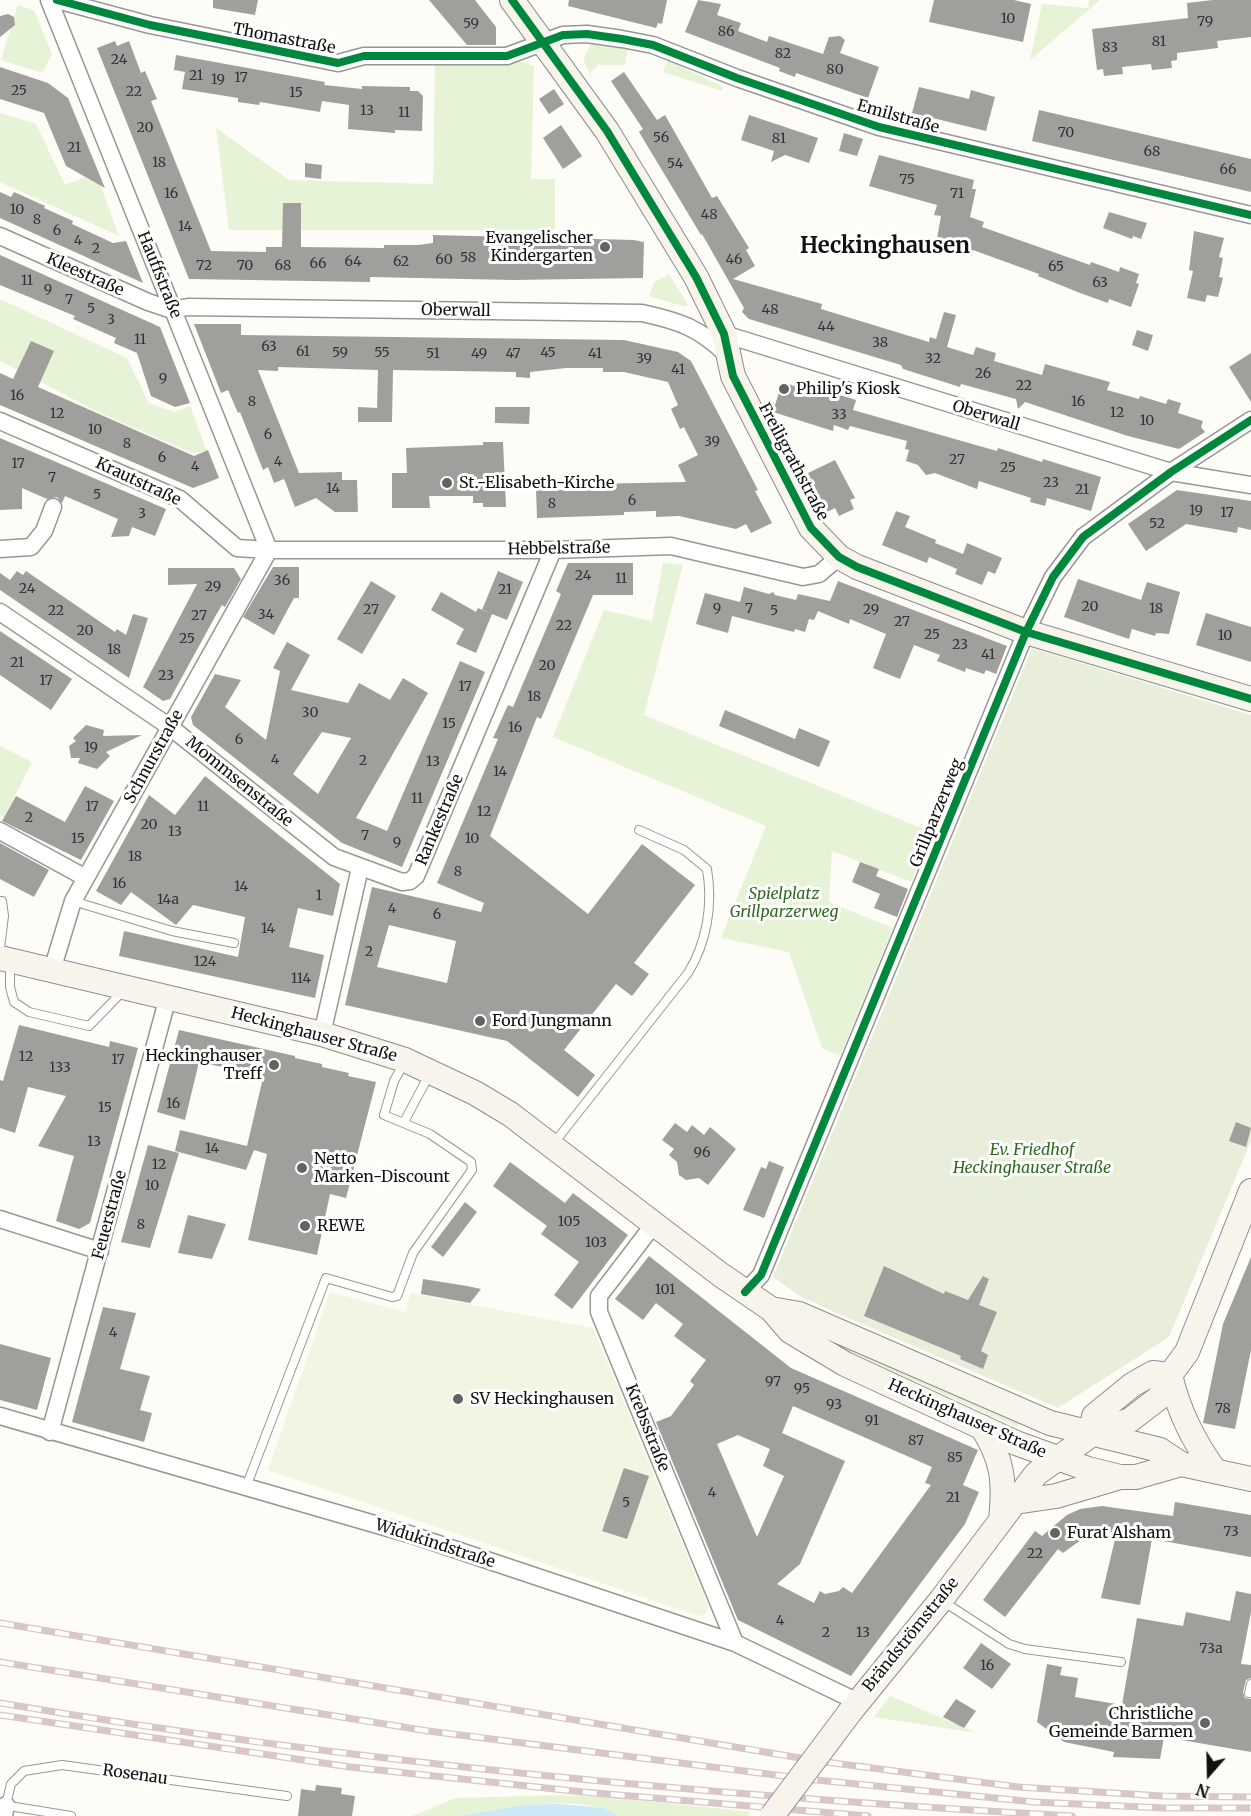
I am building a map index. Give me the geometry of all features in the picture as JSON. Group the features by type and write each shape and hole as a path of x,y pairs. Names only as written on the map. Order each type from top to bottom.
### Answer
{"main road":[{"name":"Freiligrathstraße","path":"512,0 607,131 665,222 696,277 726,344 734,376 811,528 839,557 857,567 1026,632 1251,699"},
{"name":"Heckinghauser Straße","path":"3,956 52,970 322,1034 405,1060 431,1071 510,1114 745,1292 771,1309 790,1330 845,1364 1055,1459 1120,1477 1136,1477 1180,1464"},
{"path":"1170,1375 1187,1352 1251,1191"},
{"name":"Heckinghauser Straße","path":"771,1309 799,1314 1027,1414 1091,1435 1160,1450 1180,1464 1251,1479"},
{"path":"1091,1435 1094,1416 1121,1393 1153,1373 1170,1375"},
{"path":"1170,1375 1180,1413 1193,1439 1215,1471"},
{"path":"982,1427 996,1449 1005,1486 1008,1511 1120,1477"},
{"name":"Brändströmstraße","path":"772,1816 1036,1474 1091,1435"}],"street":[{"name":"Hauffstraße","path":"50,0 269,550"},
{"name":"Thomastraße","path":"57,0 150,25 338,63 364,56 507,56 545,43"},
{"name":"Emilstraße","path":"545,43 563,35 587,33 653,45 737,78 879,127 1251,215"},
{"name":"Kleestraße","path":"0,236 116,289 172,310"},
{"name":"Oberwall","path":"172,310 188,307 642,313 691,326 726,344 1171,472 1251,485"},
{"name":"Grillparzerweg","path":"745,1292 761,1275 1026,632 1053,577 1083,537 1171,472 1251,420"},
{"name":"Krautstraße","path":"0,422 180,499 237,548 269,550"},
{"path":"0,549 31,547 44,531 53,507"},
{"name":"Hebbelstraße","path":"269,550 553,550 671,546 803,576 819,574 839,557"},
{"name":"Schnurstraße","path":"52,970 73,901 269,550"},
{"name":"Rankestraße","path":"360,868 402,882 410,881 416,876 553,550"},
{"name":"Mommsenstraße","path":"0,612 170,727 334,857 360,868"},
{"path":"0,831 86,878"},
{"path":"322,1034 360,868"},
{"name":"Feuerstraße","path":"50,1432 168,997"},
{"path":"0,1219 100,1251"},
{"name":"Krebsstraße","path":"654,1224 599,1296 599,1312 735,1643"},
{"name":"Widukindstraße","path":"0,1416 409,1534 735,1643 854,1707"}],"lane":[{"path":"552,1145 688,973 701,946 708,916 707,869 684,850 639,830"},
{"path":"0,901 2,901 3,956 10,987 14,1002 28,1012 89,1026 126,988"},
{"path":"73,901 172,931 234,943"},
{"path":"246,1487 326,1278 392,1297 397,1296 413,1253 472,1170 471,1162 430,1134 384,1115 394,1081 405,1060"},
{"path":"404,1122 431,1071"},
{"path":"941,1600 1009,1644 1025,1649 1121,1662"},
{"name":"Rosenau","path":"71,1816 3,1808 11,1784 24,1770 62,1765 287,1796"}],"green space":[{"path":"1089,0 1100,0 1030,60 1042,4 1088,8"},
{"path":"18,5 34,10 52,54 42,73 1,60"},
{"path":"592,42 628,47 625,65 598,65 591,72 592,77 583,60"},
{"path":"668,60 723,87 722,91 663,72"},
{"path":"523,62 534,66 531,179 555,179 555,230 229,230 216,128 289,180 433,184 435,63"},
{"path":"0,113 36,124 65,185 96,173 119,236 0,182"},
{"path":"669,274 688,305 686,307 649,296 654,282"},
{"path":"0,299 127,358 149,403 174,412 190,406 207,451 192,453 98,412 0,361"},
{"name":"Spielplatz Grillparzerweg","path":"663,563 683,565 644,715 931,832 911,882 832,851 829,902 893,928 840,1056 822,1048 789,952 721,938 766,826 553,737 604,610 652,621"},
{"name":"Ev. Friedhof Heckinghauser Straße","path":"1032,648 1251,715 1251,1141 1169,1337 1058,1408 832,1311 798,1295 773,1277"},
{"path":"0,746 32,762 4,817 0,815"},
{"path":"773,897 781,901 785,909 781,917 773,921 765,917 761,909 765,901"},
{"name":"SV Heckinghausen","path":"330,1292 405,1312 411,1293 593,1328 708,1606 706,1613 699,1616 268,1470"},
{"path":"837,1340 1020,1420 1017,1427 835,1346"},
{"path":"890,1696 977,1733 874,1717"},
{"path":"560,1795 609,1797 751,1812 748,1816 617,1816 599,1808 560,1803 458,1816 412,1816 456,1798"}],"water":[{"path":"558,1804 604,1808 617,1816 460,1816 525,1805"}],"building":[{"path":"213,0 258,0 255,15 213,8"},
{"path":"429,0 475,0 496,27 496,45 467,45"},
{"path":"569,0 667,0 662,24 658,23 656,28 568,6"},
{"path":"698,0 721,4 717,15 741,23 738,31 767,42 769,36 823,54 829,37 840,36 845,40 840,53 879,67 868,98 796,73 795,77 779,71 780,68 685,32"},
{"path":"934,0 1014,0 1031,4 1023,42 929,22"},
{"path":"1251,0 1251,37 1217,41 1218,48 1177,53 1177,60 1171,61 1172,68 1152,70 1151,64 1122,67 1123,74 1104,76 1103,69 1097,70 1092,29 1188,18 1187,3"},
{"path":"8,14 14,17 15,25 0,37 0,16"},
{"path":"115,41 117,46 129,41 141,73 145,71 157,99 151,101 211,251 266,252 266,247 282,247 283,203 301,203 301,247 384,248 384,245 418,245 433,243 433,235 634,240 644,242 643,278 513,280 370,277 370,282 189,279 97,48"},
{"path":"176,55 325,82 324,85 362,89 362,86 410,87 410,91 418,91 423,96 422,131 395,130 395,133 348,129 349,105 322,101 320,112 260,102 259,105 238,102 238,98 182,89 185,72 174,70"},
{"path":"0,67 48,83 68,98 105,188 66,166 44,113 0,99"},
{"path":"624,72 657,120 665,115 712,198 717,196 749,248 746,250 755,266 733,279 822,304 821,309 929,342 930,337 936,339 944,312 956,315 947,347 973,355 976,347 996,353 994,361 1042,375 1045,364 1110,382 1107,390 1166,404 1168,399 1181,403 1178,413 1203,421 1201,427 1205,432 1179,449 1128,436 1025,402 1018,409 1016,399 961,384 960,387 903,369 901,365 749,319 742,312 744,308 702,234 639,132 643,129 611,81"},
{"path":"919,87 969,99 971,90 995,97 986,131 912,113"},
{"path":"554,89 564,104 549,114 539,99"},
{"path":"1039,110 1251,159 1251,192 1032,141"},
{"path":"749,115 818,138 809,163 785,155 771,162 774,151 741,140"},
{"path":"561,125 582,156 563,169 543,138"},
{"path":"844,133 863,139 857,156 839,151"},
{"path":"879,155 974,180 972,189 976,189 970,217 984,222 982,227 1090,265 1091,262 1119,272 1120,267 1139,274 1136,283 1139,284 1131,307 1109,299 1108,303 1080,293 1038,276 1039,274 973,250 972,256 966,253 965,256 935,250 941,216 934,215 937,205 869,186"},
{"path":"305,163 322,165 321,179 305,177"},
{"path":"0,192 11,197 14,192 73,221 72,224 113,243 126,241 143,283 0,218"},
{"path":"1109,212 1147,223 1141,239 1133,236 1132,239 1103,228"},
{"path":"1194,231 1224,238 1219,257 1223,258 1219,277 1223,278 1218,297 1207,295 1205,302 1187,298 1193,271 1189,270"},
{"path":"0,255 160,327 190,403 175,407 151,396 137,353 114,343 116,338 73,319 75,316 0,285"},
{"path":"194,324 241,324 241,335 624,340 678,352 691,361 758,490 755,491 772,523 751,533 746,524 736,529 679,516 656,517 656,511 624,512 624,515 537,518 536,490 590,490 590,484 686,482 678,465 698,455 684,427 680,429 671,409 678,405 668,382 624,372 603,372 603,368 566,368 530,372 530,378 516,377 516,372 393,370 392,422 358,422 358,407 377,408 378,370 278,367 278,371 258,370 299,473 342,472 342,480 357,480 358,512 335,512 316,498 295,507 284,479 274,483 268,467 263,470 240,412 238,413 228,390 221,393"},
{"path":"1137,330 1153,335 1148,351 1132,345"},
{"path":"31,341 54,351 38,387 194,456 208,450 219,478 193,488 0,405 0,373 13,379"},
{"path":"1251,353 1251,402 1229,367"},
{"path":"782,382 828,397 830,392 856,400 853,410 997,451 998,448 1042,462 1043,459 1101,477 1091,511 1047,498 1045,506 1030,502 1031,498 979,481 977,489 935,473 926,475 918,465 906,461 909,450 905,449 907,441 850,426 848,430 834,425 833,431 773,412"},
{"path":"495,407 530,407 529,424 495,423"},
{"path":"0,438 166,509 155,536 132,527 129,536 111,537 118,519 65,496 62,503 57,497 47,499 22,488 22,509 0,510"},
{"name":"St.-Elisabeth-Kirche","path":"483,442 503,442 506,507 483,507 483,503 473,503 473,496 429,496 430,508 392,508 392,473 407,473 406,448 483,445"},
{"path":"835,460 855,498 850,500 854,509 839,516 835,508 827,512 808,473"},
{"path":"1177,490 1251,501 1251,530 1238,527 1237,533 1186,524 1146,551 1128,524"},
{"path":"896,511 910,516 905,527 936,540 935,543 963,554 967,543 1002,558 995,574 988,571 982,585 955,574 957,569 929,557 927,563 882,545"},
{"path":"568,563 633,563 633,595 593,595 541,719 537,717 490,836 588,914 642,844 695,885 634,963 649,974 632,996 616,984 564,1050 595,1075 578,1097 507,1041 345,1005 372,887 481,912 484,903 437,883 498,739 493,738 508,705 513,707 561,594 556,591","holes":["389,925 456,941 447,983 377,967"]},
{"path":"273,567 299,567 299,598 294,598 274,635 243,617"},
{"path":"168,568 234,568 241,579 225,607 222,605 216,615 170,699 163,701 143,687 197,584 168,585"},
{"path":"17,571 23,575 26,571 115,632 117,629 126,635 133,614 148,618 129,678 0,590 0,573 10,580"},
{"path":"498,571 523,582 507,620 482,610"},
{"path":"1078,579 1141,600 1147,582 1180,592 1169,634 1156,633 1155,636 1132,629 1129,639 1064,617"},
{"path":"371,581 396,596 362,654 337,639"},
{"path":"838,581 1007,646 996,674 986,670 984,674 966,668 965,672 937,661 940,655 914,645 900,679 873,668 886,634 850,619 849,624 818,611 814,620 809,619 805,632 795,629 794,632 732,616 728,633 696,624 705,593 740,602 744,587 769,594 773,592 775,595 796,600 798,594 830,601"},
{"path":"441,592 476,612 478,608 492,614 476,653 456,644 464,629 431,610"},
{"path":"1206,613 1251,627 1251,662 1196,645"},
{"path":"0,631 72,679 51,710 0,675"},
{"path":"287,642 310,655 291,690 348,703 359,683 390,700 403,678 428,693 356,818 387,831 460,661 485,672 402,867 342,843 193,725 191,717 215,674 241,680 225,707 266,740 280,671 273,668","holes":["322,732 351,738 318,794 293,774"]},
{"path":"725,710 795,739 799,728 830,741 819,767 719,726"},
{"path":"86,725 104,730 103,736 142,735 106,752 110,756 97,769 78,763 80,758 71,758 69,746 76,741 73,738"},
{"path":"205,776 340,884 333,916 298,908 289,947 324,955 315,998 119,956 124,931 238,957 245,917 193,905 176,925 131,892 121,905 96,891 149,795 175,815"},
{"path":"85,786 114,801 81,860 2,821 16,796 65,822"},
{"path":"0,843 49,870 34,897 0,879"},
{"path":"860,862 879,869 876,876 908,889 897,917 874,908 880,894 852,882"},
{"path":"19,1025 109,1047 110,1041 138,1048 90,1223 79,1229 56,1221 74,1156 38,1146 66,1096 28,1087 15,1133 0,1128 0,1080 3,1081"},
{"path":"179,1030 295,1056 295,1058 322,1064 322,1067 349,1073 348,1076 376,1082 346,1198 330,1194 317,1255 248,1240 267,1154 254,1150 246,1170 175,1151 180,1130 247,1146 263,1078 260,1075 199,1062 185,1120 157,1112"},
{"path":"1236,1122 1251,1128 1246,1147 1229,1141"},
{"path":"675,1123 687,1132 692,1125 704,1135 710,1127 736,1149 708,1185 699,1178 686,1180 679,1175 677,1162 669,1155 674,1149 662,1140"},
{"path":"148,1145 179,1153 150,1248 121,1242"},
{"path":"769,1161 784,1167 764,1218 743,1210 761,1167 766,1169"},
{"path":"510,1162 565,1203 573,1193 628,1235 572,1309 554,1295 579,1262 541,1234 547,1226 493,1186"},
{"path":"465,1202 477,1212 443,1257 431,1247"},
{"path":"188,1215 226,1224 212,1259 178,1253"},
{"path":"649,1256 791,1368 978,1450 963,1485 979,1492 965,1524 851,1676 738,1620 656,1422 671,1416 694,1385 690,1381 706,1360 674,1336 683,1324 656,1303 643,1320 615,1299","holes":["793,1406 932,1467 925,1483 931,1485 852,1593 843,1587 839,1591 825,1594 820,1591 814,1603 777,1584 800,1564 845,1461 782,1433","738,1435 770,1449 763,1466 784,1476 757,1537 717,1444"]},
{"path":"1251,1257 1251,1350 1235,1429 1203,1423 1223,1324"},
{"path":"884,1266 944,1294 945,1291 968,1300 983,1276 989,1279 979,1305 997,1312 981,1351 988,1355 983,1369 960,1359 961,1356 864,1316"},
{"path":"423,1279 481,1289 470,1303 421,1294"},
{"path":"103,1307 136,1313 120,1369 150,1376 140,1410 152,1413 144,1442 72,1422"},
{"path":"0,1344 51,1358 37,1410 0,1400"},
{"path":"624,1468 649,1476 627,1539 602,1531"},
{"path":"1175,1502 1251,1515 1251,1557 1152,1539 1140,1605 1101,1598 1117,1531 1085,1537 1063,1553 1058,1549 1005,1617 983,1600 1035,1531 1042,1536 1067,1515 1080,1509 1102,1506 1173,1516"},
{"path":"1236,1591 1251,1594 1251,1612 1241,1664 1251,1665 1251,1678 1246,1680 1243,1692 1245,1698 1251,1699 1251,1752 1164,1737 1160,1759 1113,1757 1114,1752 1064,1742 1037,1722 1047,1664 1062,1667 1060,1675 1078,1678 1075,1697 1122,1705 1137,1618 1183,1626 1186,1612 1230,1621"},
{"path":"981,1643 1011,1664 992,1689 963,1668"},
{"path":"956,1699 976,1711 964,1728 943,1717"},
{"path":"316,1785 342,1788 341,1794 355,1796 352,1816 298,1816 301,1789 315,1791"}],"railway":[{"path":"0,1623 818,1761 1018,1787 1162,1796 1251,1797"},
{"path":"0,1662 428,1731 807,1779 1034,1802 1164,1808 1251,1808"},
{"path":"0,1703 133,1724 401,1760 669,1787 1072,1816"},
{"path":"0,1715 350,1767 583,1792 868,1816"}],"cycle path":[{"path":"57,0 150,25 338,63 364,56 507,56 563,35 587,34 622,39 653,45 737,78 879,127 1251,215"},
{"path":"512,0 607,131 696,277 724,334 733,376 811,528 839,557 857,567 1026,632 1251,699"},
{"path":"745,1292 761,1275 1026,632 1053,577 1083,537 1171,472 1251,420"}],"place":[{"name":"Evangelischer Kindergarten","path":"605,247"},
{"name":"Philip's Kiosk","path":"784,389"},
{"name":"St.-Elisabeth-Kirche","path":"447,483"},
{"name":"Ford Jungmann","path":"480,1021"},
{"name":"Heckinghauser Treff","path":"274,1065"},
{"name":"Netto Marken-Discount","path":"302,1168"},
{"name":"REWE","path":"305,1226"},
{"name":"SV Heckinghausen","path":"458,1399"},
{"name":"Furat Alsham","path":"1055,1533"},
{"name":"Christliche Gemeinde Barmen","path":"1205,1723"}],"district":[{"name":"Heckinghausen","path":"885,247"}]}
